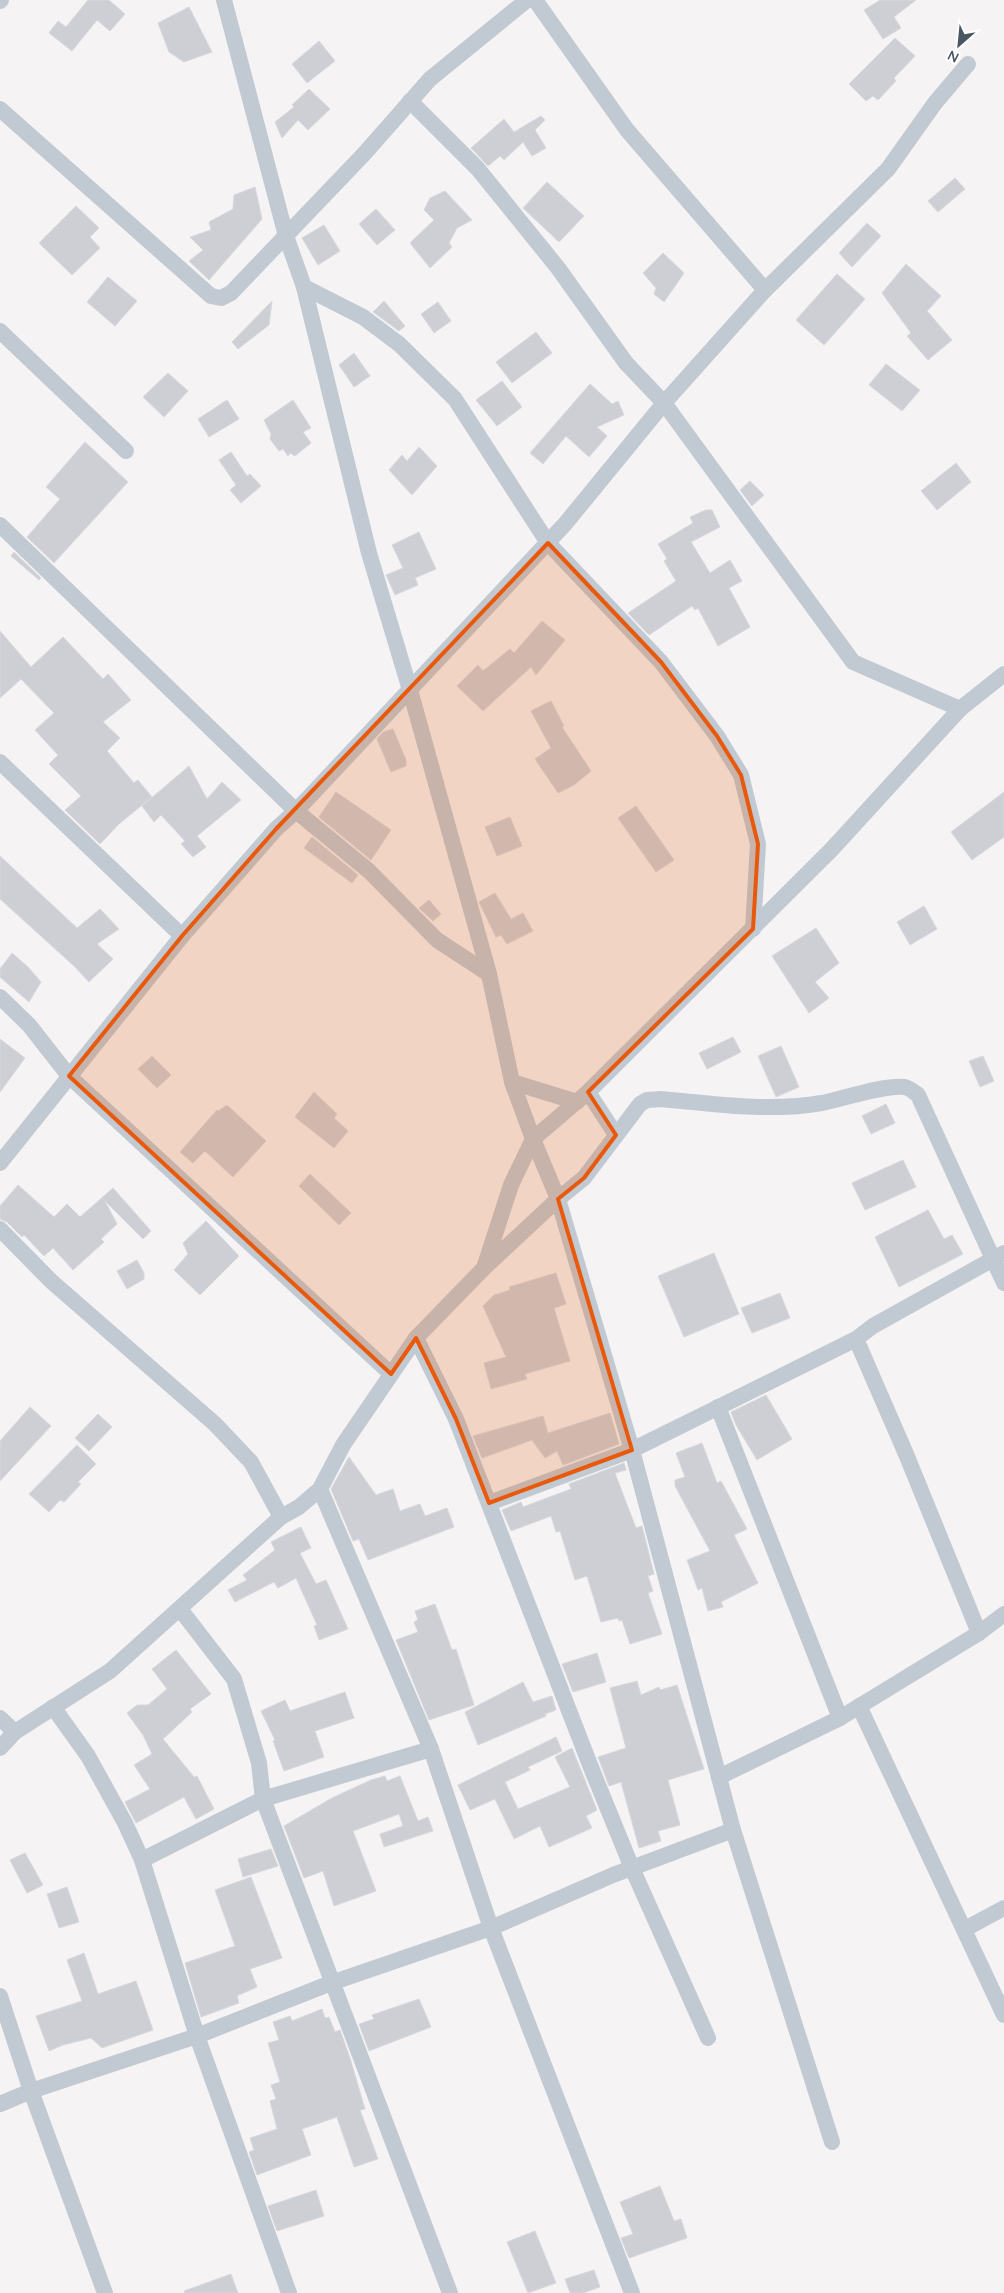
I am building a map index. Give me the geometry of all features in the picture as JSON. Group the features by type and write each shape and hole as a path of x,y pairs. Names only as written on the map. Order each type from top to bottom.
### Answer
{"street":[{"path":"224,0 286,236 304,287 369,553 410,690 489,974 512,1082 558,1199 632,1450 733,1830 832,2142"},
{"path":"0,109 212,296 222,298 231,293 364,154 430,79 527,0"},
{"path":"535,0 627,130 765,290"},
{"path":"0,1163 182,936 276,829 296,811 548,542 664,403 765,290 888,169 935,103 968,64"},
{"path":"410,101 478,169 558,268 626,364 664,403 853,662 960,709"},
{"path":"304,287 370,322 399,344 455,399 548,542 661,662 717,736 741,775 758,844 753,929"},
{"path":"0,331 126,450"},
{"path":"0,525 296,811 369,871 437,940 489,974"},
{"path":"484,1267 511,1185 533,1139 583,1097 753,929 832,849 960,709 1004,674"},
{"path":"0,762 182,936"},
{"path":"0,997 29,1024 69,1076 391,1374"},
{"path":"512,1082 583,1097 616,1135"},
{"path":"0,1748 15,1732 110,1671 281,1517 320,1490 342,1445 416,1338 484,1267 558,1199 584,1178 633,1112 647,1100 661,1099 771,1108 804,1106 886,1089 904,1087 911,1089 918,1095 998,1256 1004,1283"},
{"path":"0,1229 51,1281 215,1424 251,1462 281,1517"},
{"path":"490,1502 632,1450 856,1339 873,1326 998,1256"},
{"path":"416,1338 456,1419 490,1502 592,1770 632,1868 708,2038"},
{"path":"856,1339 979,1633"},
{"path":"718,1407 840,1718"},
{"path":"320,1490 431,1749 491,1928 632,2293"},
{"path":"180,1609 234,1679 259,1763 263,1799 331,1983 450,2293"},
{"path":"719,1777 840,1718 1002,1619"},
{"path":"859,1706 1004,2015"},
{"path":"53,1707 88,1756 125,1824 142,1860 197,2036 289,2293"},
{"path":"0,1718 15,1732"},
{"path":"142,1860 263,1799 431,1749"},
{"path":"0,2104 31,2091 197,2036 331,1983 491,1928 632,1868 733,1830"},
{"path":"965,1929 1004,1908"},
{"path":"0,1996 31,2091 105,2293"}],"highlighted area":[{"path":"548,543 661,662 717,736 741,775 758,844 753,929 588,1092 616,1135 584,1178 558,1199 632,1450 489,1503 456,1419 416,1338 391,1374 69,1076 182,936 276,829"}],"building":[{"path":"88,0 109,0 125,14 110,31 97,20 72,51 49,33 58,21 66,27"},
{"path":"880,0 916,0 894,17 901,28 883,39 864,10"},
{"path":"189,7 212,52 184,62 169,52 158,23"},
{"path":"895,38 915,56 894,78 896,81 878,100 873,96 866,101 849,84"},
{"path":"319,41 335,61 307,83 292,64"},
{"path":"309,89 330,109 308,130 298,120 282,138 275,122 294,107 292,105"},
{"path":"541,116 545,120 535,130 546,148 532,156 523,142 504,160 500,156 488,166 471,148 504,119 514,132"},
{"path":"955,178 965,189 938,212 928,201"},
{"path":"547,182 584,216 559,242 523,208"},
{"path":"255,187 262,219 209,280 189,261 203,250 190,237 211,230 209,222 233,209 234,195"},
{"path":"445,191 472,220 457,228 449,243 452,247 430,268 410,243 434,220 424,210 430,198"},
{"path":"76,206 99,228 90,237 100,248 72,275 39,243"},
{"path":"376,209 395,230 377,245 359,224"},
{"path":"867,223 881,236 852,267 839,253"},
{"path":"324,225 340,251 318,265 302,238"},
{"path":"663,253 684,273 664,302 654,294 656,288 643,273"},
{"path":"906,264 941,296 927,311 952,340 928,360 907,336 911,333 882,293"},
{"path":"837,274 865,299 824,345 796,320"},
{"path":"108,277 137,301 115,326 87,302"},
{"path":"272,301 269,325 238,349 232,342"},
{"path":"384,301 405,326 399,331 373,312"},
{"path":"438,302 451,321 434,333 421,314"},
{"path":"536,332 552,353 512,383 496,362"},
{"path":"354,353 370,376 354,387 339,365"},
{"path":"886,364 920,390 902,411 869,385"},
{"path":"168,373 188,391 164,417 143,397"},
{"path":"502,381 522,407 497,426 476,400"},
{"path":"590,384 612,404 618,401 624,415 597,427 607,436 589,457 566,436 543,464 530,453"},
{"path":"227,400 239,419 209,437 198,419"},
{"path":"293,400 311,428 303,432 311,443 295,456 290,453 288,456 283,449 279,451 270,439 271,434 264,420"},
{"path":"85,442 128,482 54,563 27,537 60,499 46,487"},
{"path":"419,447 437,466 412,495 389,470 402,455 407,461"},
{"path":"231,452 247,476 250,474 261,486 241,503 230,490 236,485 219,460"},
{"path":"956,463 971,482 937,510 921,491"},
{"path":"750,481 764,495 752,506 740,490"},
{"path":"706,510 712,510 720,527 691,542 710,573 730,560 742,581 729,588 750,627 718,646 698,608 695,610 692,606 649,635 628,613 676,581 664,561 667,559 658,544 693,523 690,517"},
{"path":"419,532 436,569 415,578 418,585 395,595 386,575 403,568 392,545"},
{"path":"14,552 41,578 39,580 11,556"},
{"path":"542,621 565,640 536,675 531,667 483,711 457,686 478,665 483,671 510,649 514,653"},
{"path":"0,631 31,667 63,637 103,679 108,674 131,700 103,722 120,738 107,751 134,783 138,780 152,797 119,824 100,844 65,810 81,796 49,764 58,755 35,730 54,713 21,679 0,698"},
{"path":"551,701 564,726 562,727 591,771 574,785 558,793 535,759 551,748 531,711"},
{"path":"393,729 406,760 406,766 391,772 377,739 383,732"},
{"path":"189,766 207,799 222,782 241,800 197,836 206,847 193,857 181,844 185,841 161,815 154,822 142,806"},
{"path":"336,792 391,830 371,860 319,817"},
{"path":"1004,792 1004,837 972,860 951,832"},
{"path":"636,806 674,860 656,872 618,818"},
{"path":"510,817 522,846 497,856 485,827"},
{"path":"312,837 358,875 352,883 304,848"},
{"path":"0,856 77,928 100,909 119,929 97,944 113,959 89,982 0,899"},
{"path":"495,893 511,919 523,913 533,931 507,944 501,935 496,937 479,902"},
{"path":"429,900 441,914 433,921 419,908"},
{"path":"924,906 937,929 910,945 897,922"},
{"path":"816,928 839,963 815,982 829,998 809,1013 772,956"},
{"path":"12,953 41,982 29,1002 0,977 0,969"},
{"path":"733,1037 741,1052 707,1069 699,1053"},
{"path":"0,1039 25,1058 0,1092"},
{"path":"781,1046 799,1087 776,1097 758,1056"},
{"path":"152,1056 171,1075 157,1088 138,1069"},
{"path":"983,1056 994,1081 980,1087 969,1061"},
{"path":"314,1092 337,1114 334,1118 348,1131 334,1148 295,1117"},
{"path":"886,1104 895,1123 871,1134 862,1116"},
{"path":"227,1105 266,1141 233,1177 205,1151 193,1163 180,1152 217,1110"},
{"path":"903,1160 916,1187 865,1210 852,1183"},
{"path":"310,1174 351,1213 339,1225 299,1186"},
{"path":"18,1185 54,1217 67,1204 80,1217 113,1188 151,1231 143,1239 105,1201 117,1224 101,1239 104,1242 73,1270 53,1248 44,1256 24,1235 22,1237 7,1222 0,1219 0,1206"},
{"path":"928,1210 944,1239 952,1235 963,1254 899,1287 875,1237"},
{"path":"206,1221 239,1256 200,1295 174,1270 188,1254 183,1243"},
{"path":"714,1253 739,1314 684,1337 658,1276"},
{"path":"137,1260 144,1273 144,1279 127,1289 117,1271"},
{"path":"556,1273 566,1304 554,1308 570,1361 525,1374 527,1379 491,1389 484,1363 506,1357 483,1306 494,1295 510,1290 509,1287"},
{"path":"780,1293 790,1318 752,1333 741,1308"},
{"path":"766,1395 792,1439 757,1460 736,1425 731,1412"},
{"path":"30,1407 51,1426 0,1481 0,1441"},
{"path":"610,1413 619,1444 563,1465 557,1451 545,1458 532,1440 482,1458 473,1436 543,1416 548,1433"},
{"path":"98,1414 112,1427 89,1451 75,1438"},
{"path":"702,1443 717,1483 721,1481 747,1529 734,1535 758,1583 721,1602 723,1607 708,1611 702,1588 698,1590 687,1560 710,1551 675,1486 675,1480 685,1477 676,1453"},
{"path":"77,1445 96,1464 78,1482 81,1484 64,1502 60,1500 49,1512 29,1494"},
{"path":"349,1457 376,1495 393,1489 400,1511 420,1504 425,1516 447,1508 454,1527 368,1560 359,1539 353,1541 331,1489"},
{"path":"624,1463 626,1470 615,1473 636,1528 642,1526 654,1574 648,1576 653,1591 648,1593 662,1634 630,1644 622,1620 619,1621 618,1618 601,1622 587,1576 575,1580 560,1531 556,1532 551,1516 511,1531 502,1510 521,1502 523,1507 571,1489 569,1484"},
{"path":"301,1527 311,1548 300,1553 316,1584 326,1580 348,1629 319,1640 314,1626 317,1625 296,1578 278,1588 274,1582 235,1602 228,1590 247,1580 243,1575 275,1550 271,1542"},
{"path":"435,1604 452,1650 456,1649 474,1705 429,1720 396,1640 418,1632 414,1622 418,1620 415,1611"},
{"path":"176,1650 211,1694 190,1709 192,1712 163,1739 194,1777 197,1776 214,1809 196,1819 184,1797 136,1823 125,1802 150,1789 134,1765 152,1754 143,1735 127,1713 137,1705 148,1705 167,1689 152,1669"},
{"path":"597,1653 606,1682 573,1692 562,1664"},
{"path":"637,1681 641,1695 659,1687 660,1690 677,1685 704,1769 668,1780 680,1825 658,1831 661,1841 639,1848 621,1782 609,1786 598,1757 626,1748 610,1688"},
{"path":"523,1682 533,1702 552,1696 556,1710 478,1745 465,1712"},
{"path":"345,1692 354,1718 315,1731 324,1757 284,1771 273,1741 275,1740 261,1711 285,1700 290,1711"},
{"path":"556,1737 562,1751 528,1767 530,1770 505,1782 518,1809 570,1787 555,1757 572,1748 597,1810 586,1816 592,1828 549,1847 540,1826 514,1839 495,1799 470,1810 458,1785"},
{"path":"385,1776 387,1781 400,1776 418,1821 428,1817 433,1831 384,1847 380,1834 403,1826 399,1814 353,1831 376,1891 334,1906 323,1871 304,1878 284,1826 332,1798 371,1780"},
{"path":"271,1849 278,1866 243,1877 238,1859"},
{"path":"25,1853 43,1885 27,1893 10,1860"},
{"path":"251,1877 282,1958 250,1969 257,1987 237,1996 239,2003 201,2017 185,1963 235,1946 215,1890"},
{"path":"67,1887 79,1922 59,1928 47,1894"},
{"path":"84,1953 98,1994 136,1981 153,2030 102,2048 91,2038 63,2045 49,2051 36,2016 82,2001 67,1960"},
{"path":"419,1999 431,2027 369,2051 359,2024 374,2019 372,2015"},
{"path":"322,2009 325,2018 329,2017 335,2032 340,2030 365,2109 360,2110 378,2159 354,2167 337,2117 302,2129 311,2155 257,2175 249,2152 254,2150 250,2138 277,2129 270,2101 276,2099 271,2085 280,2082 268,2043 279,2040 273,2022 290,2016 292,2021"},
{"path":"660,2186 674,2221 681,2219 687,2238 629,2258 621,2238 633,2234 620,2202"},
{"path":"316,2190 324,2216 277,2231 268,2206"},
{"path":"535,2231 556,2283 528,2293 507,2242"},
{"path":"594,2270 600,2287 583,2293 570,2293 565,2279"},
{"path":"231,2274 238,2293 185,2293 184,2291"}]}
